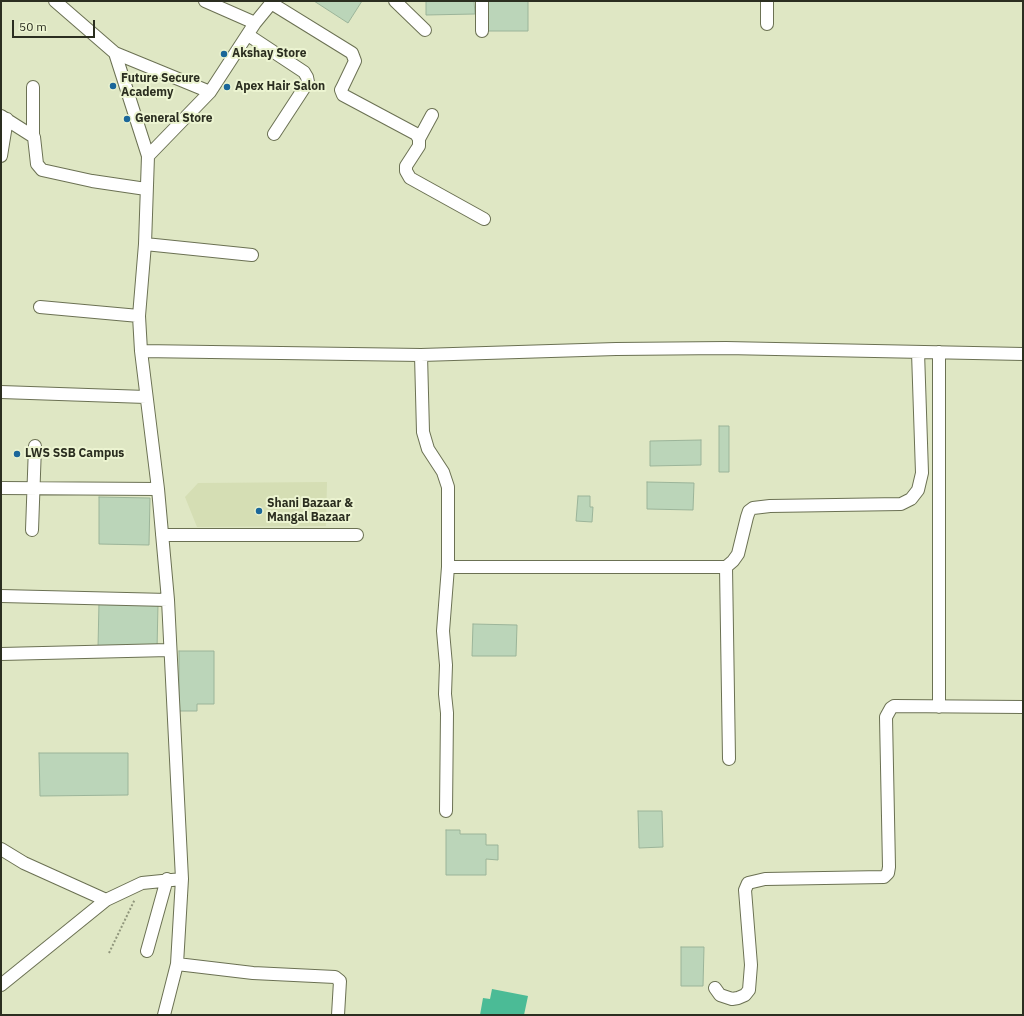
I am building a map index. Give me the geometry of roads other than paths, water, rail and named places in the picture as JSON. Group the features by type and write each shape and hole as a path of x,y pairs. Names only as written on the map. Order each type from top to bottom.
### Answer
{"street":[{"path":"54,1 115,53 210,92"},
{"path":"205,1 255,23"},
{"path":"394,1 425,30"},
{"path":"482,1 482,31"},
{"path":"767,1 767,24"},
{"path":"148,156 210,92 255,23 272,2 352,53 355,61 343,86 343,95 416,134 419,139"},
{"path":"248,35 304,72 307,77 308,82 274,134"},
{"path":"115,53 148,156 145,244 139,316 141,351 158,489 168,600 169,650 182,878 177,964 164,1015"},
{"path":"33,87 33,136"},
{"path":"432,115 419,139 419,146 406,166 406,171 410,178 484,219"},
{"path":"1,156 4,117 33,136 36,140 37,164 42,170 92,181 146,189"},
{"path":"145,244 252,255"},
{"path":"40,307 139,316"},
{"path":"141,351 421,355 616,349 726,348 1023,354"},
{"path":"448,567 726,566 733,561 738,554 747,517 749,511 753,508 770,506 901,504 911,499 918,490 922,473 918,352"},
{"path":"939,352 940,707"},
{"path":"421,355 423,432 428,449 443,472 448,487 448,567 443,631 446,665 445,694 447,713 446,811"},
{"path":"1,392 146,397"},
{"path":"32,530 35,446"},
{"path":"1,488 158,489"},
{"path":"162,535 357,535"},
{"path":"726,566 729,759"},
{"path":"1,596 168,600"},
{"path":"1,654 169,650"},
{"path":"716,988 720,995 732,998 738,998 745,995 749,990 751,965 745,890 748,883 765,879 884,878 888,873 887,713 894,706 1023,707"},
{"path":"1,849 24,863 106,900"},
{"path":"1,985 106,900 142,883 182,878"},
{"path":"147,951 167,879"},
{"path":"177,964 253,973 335,977 340,981 338,1015"}],"place":[{"name":"Akshay Store","path":"224,54"},
{"name":"Future Secure Academy","path":"113,86"},
{"name":"Apex Hair Salon","path":"227,87"},
{"name":"General Store","path":"127,119"},
{"name":"LWS SSB Campus","path":"17,454"},
{"name":"Shani Bazaar & Mangal Bazaar","path":"259,511"}]}
